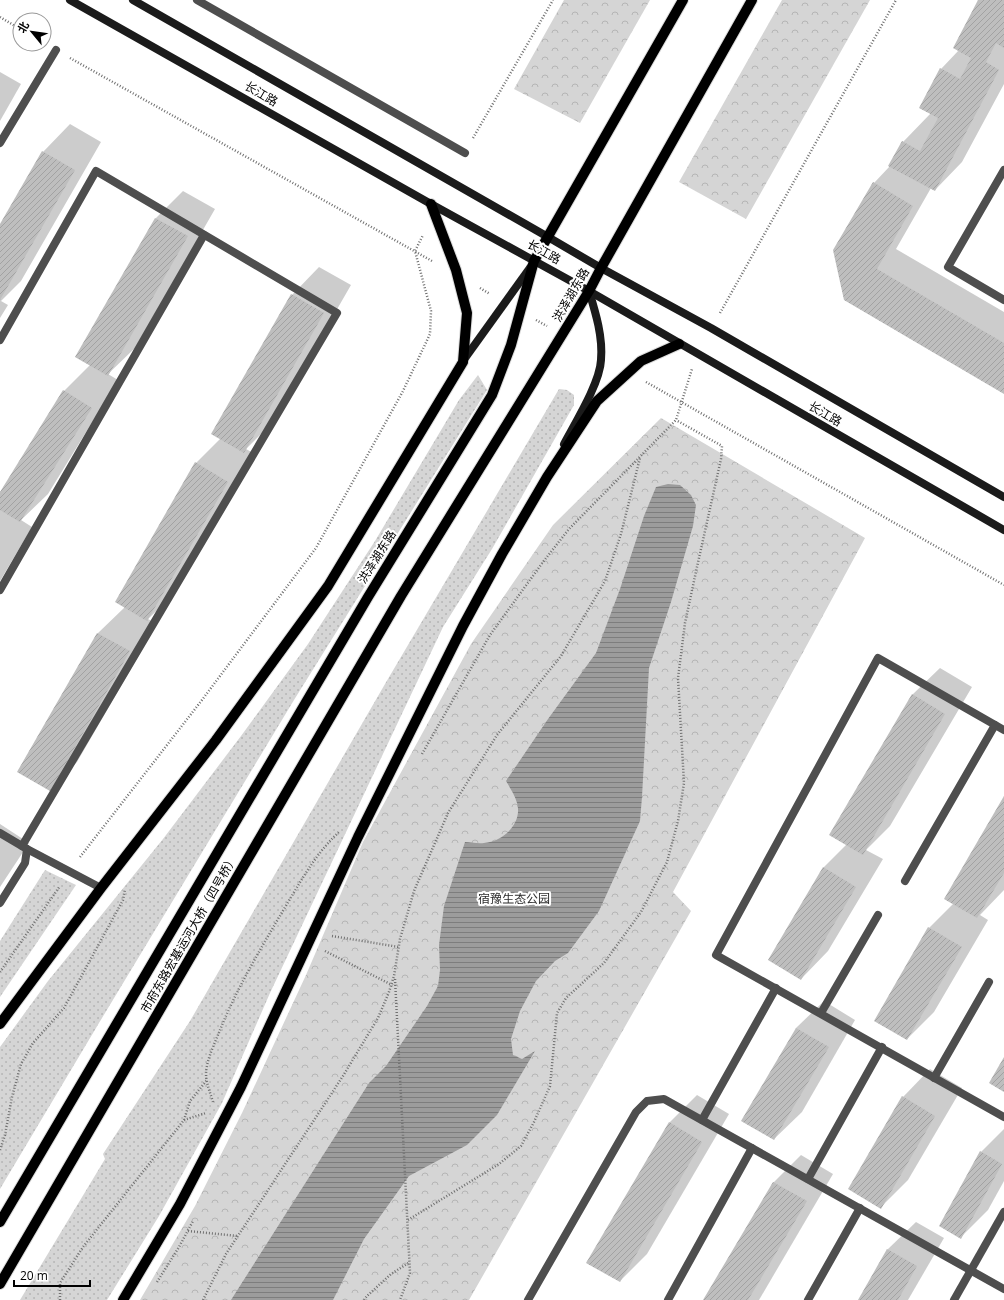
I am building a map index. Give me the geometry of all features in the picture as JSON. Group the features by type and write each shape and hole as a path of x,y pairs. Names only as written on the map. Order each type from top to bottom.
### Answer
{"main road":[{"name":"洪泽湖东路","path":"368,597 492,395 510,345 534,261 683,0"},
{"name":"洪泽湖东路","path":"401,596 589,291 752,0"},
{"path":"0,1024 101,888 216,740 328,586 462,362 467,313 458,276 432,208"},
{"path":"123,1300 180,1204 241,1087 358,837 453,647 502,554 547,477 597,402 641,361 679,344"},
{"name":"市府东路宏基运河大桥（四号桥）","path":"0,1284 401,596"},
{"name":"市府东路宏基运河大桥（四号桥）","path":"0,1222 368,597"}],"street":[{"name":"长江路","path":"70,0 432,208 589,291 1004,530"},
{"name":"长江路","path":"133,0 601,268 711,328 1004,497"},
{"path":"462,362 534,261"},
{"path":"547,477 595,384 602,361 600,328 589,291"}],"lane":[{"path":"197,0 465,153"},
{"path":"0,143 56,50"},
{"path":"1004,170 948,267 1004,300"},
{"path":"0,340 96,171 337,313 25,848 26,863 0,903"},
{"path":"0,590 204,235"},
{"path":"1004,730 878,658 716,955 1004,1117"},
{"path":"905,881 995,725"},
{"path":"0,833 69,872 101,888"},
{"path":"821,1013 878,915"},
{"path":"934,1078 989,982"},
{"path":"702,1120 776,988"},
{"path":"808,1179 882,1048"},
{"path":"528,1300 636,1112 647,1101 664,1099 1004,1289"},
{"path":"668,1300 752,1148"},
{"path":"808,1300 860,1208"},
{"path":"954,1300 1004,1212"}],"path":[{"path":"465,153 552,0"},
{"path":"711,328 896,0"},
{"path":"0,18 12,25"},
{"path":"56,50 504,302"},
{"path":"0,972 69,872 202,700 316,548 403,391 430,334 431,311 414,251 432,208"},
{"path":"520,311 563,335"},
{"path":"421,755 490,635 543,562 569,529 676,420 696,354"},
{"path":"629,372 1004,585"},
{"path":"408,1220 500,1164 521,1146 534,1122 550,1086 557,1013 566,998 604,963 632,925 641,912 667,862 678,821 684,783 678,678 685,624 721,459 722,446 676,420"},
{"path":"203,1300 226,1254 343,1076 378,1018 392,984 400,939 414,891 448,813 497,735 561,656 605,581 621,534 640,458"},
{"path":"210,1107 213,1102 207,1087 206,1073 210,1055 231,1002 309,867 326,844 340,830"},
{"path":"0,1150 5,1135 12,1097 21,1064 33,1043 64,1008 123,900 125,888 111,875"},
{"path":"329,941 332,936 399,947"},
{"path":"327,946 325,951 392,984"},
{"path":"394,976 410,1262 410,1273 400,1300"},
{"path":"60,1300 60,1282 83,1247 184,1120 190,1101 207,1080"},
{"path":"184,1120 207,1112"},
{"path":"154,1287 180,1247 195,1218"},
{"path":"188,1231 238,1236"},
{"path":"364,1300 391,1274 410,1262"}],"green space":[{"path":"564,0 650,0 580,123 514,89"},
{"path":"782,0 870,0 746,219 679,182"},
{"path":"478,375 487,390 294,700 0,1189 0,1047 48,981 163,839 308,644 375,541 459,400"},
{"path":"559,389 567,390 574,395 574,405 492,549 443,627 270,993 222,1103 159,1216 107,1300 20,1300 105,1159 103,1154 190,1021 385,684"},
{"name":"宿豫生态公园","path":"661,418 865,538 673,892 691,911 469,1300 140,1300 195,1206 242,1113 306,975 363,842 471,644 553,525"},
{"path":"45,870 76,885 0,997 0,941"}],"shaded area":[{"path":"668,484 680,485 691,495 696,505 693,526 671,602 649,668 640,821 599,911 568,953 555,961 536,981 520,1011 511,1039 513,1055 522,1059 535,1051 497,1115 467,1145 409,1176 364,1239 333,1300 231,1300 369,1083 386,1066 427,1006 438,986 440,970 439,945 444,906 465,842 491,842 504,835 514,824 517,818 517,803 514,794 506,781 548,719 596,653 620,589 644,516 656,487"}],"building":[{"path":"978,0 1004,0 1004,48 996,43 986,62 999,70 935,191 888,166 902,141 920,151 938,118 919,108 940,68 960,79 971,58 953,48"},
{"path":"42,151 75,170 0,300 0,224"},
{"path":"873,182 913,206 877,269 1004,343 1004,394 844,300 833,250"},
{"path":"155,218 188,236 108,376 75,357"},
{"path":"291,294 324,313 244,453 211,434"},
{"path":"63,390 92,408 20,522 0,510 0,492"},
{"path":"195,462 228,482 147,621 115,602"},
{"path":"97,633 130,651 50,791 17,772"},
{"path":"912,694 945,714 863,855 829,835"},
{"path":"1004,796 1004,873 977,918 944,899"},
{"path":"823,867 856,887 801,980 768,960"},
{"path":"928,927 962,947 907,1040 874,1021"},
{"path":"796,1028 829,1047 774,1140 741,1121"},
{"path":"1004,1057 1004,1092 989,1083"},
{"path":"902,1096 935,1116 881,1209 848,1189"},
{"path":"669,1122 702,1142 620,1282 586,1263"},
{"path":"980,1151 1002,1164 961,1239 939,1226"},
{"path":"773,1182 807,1201 748,1300 703,1300"},
{"path":"887,1249 917,1266 898,1300 858,1300"}]}
